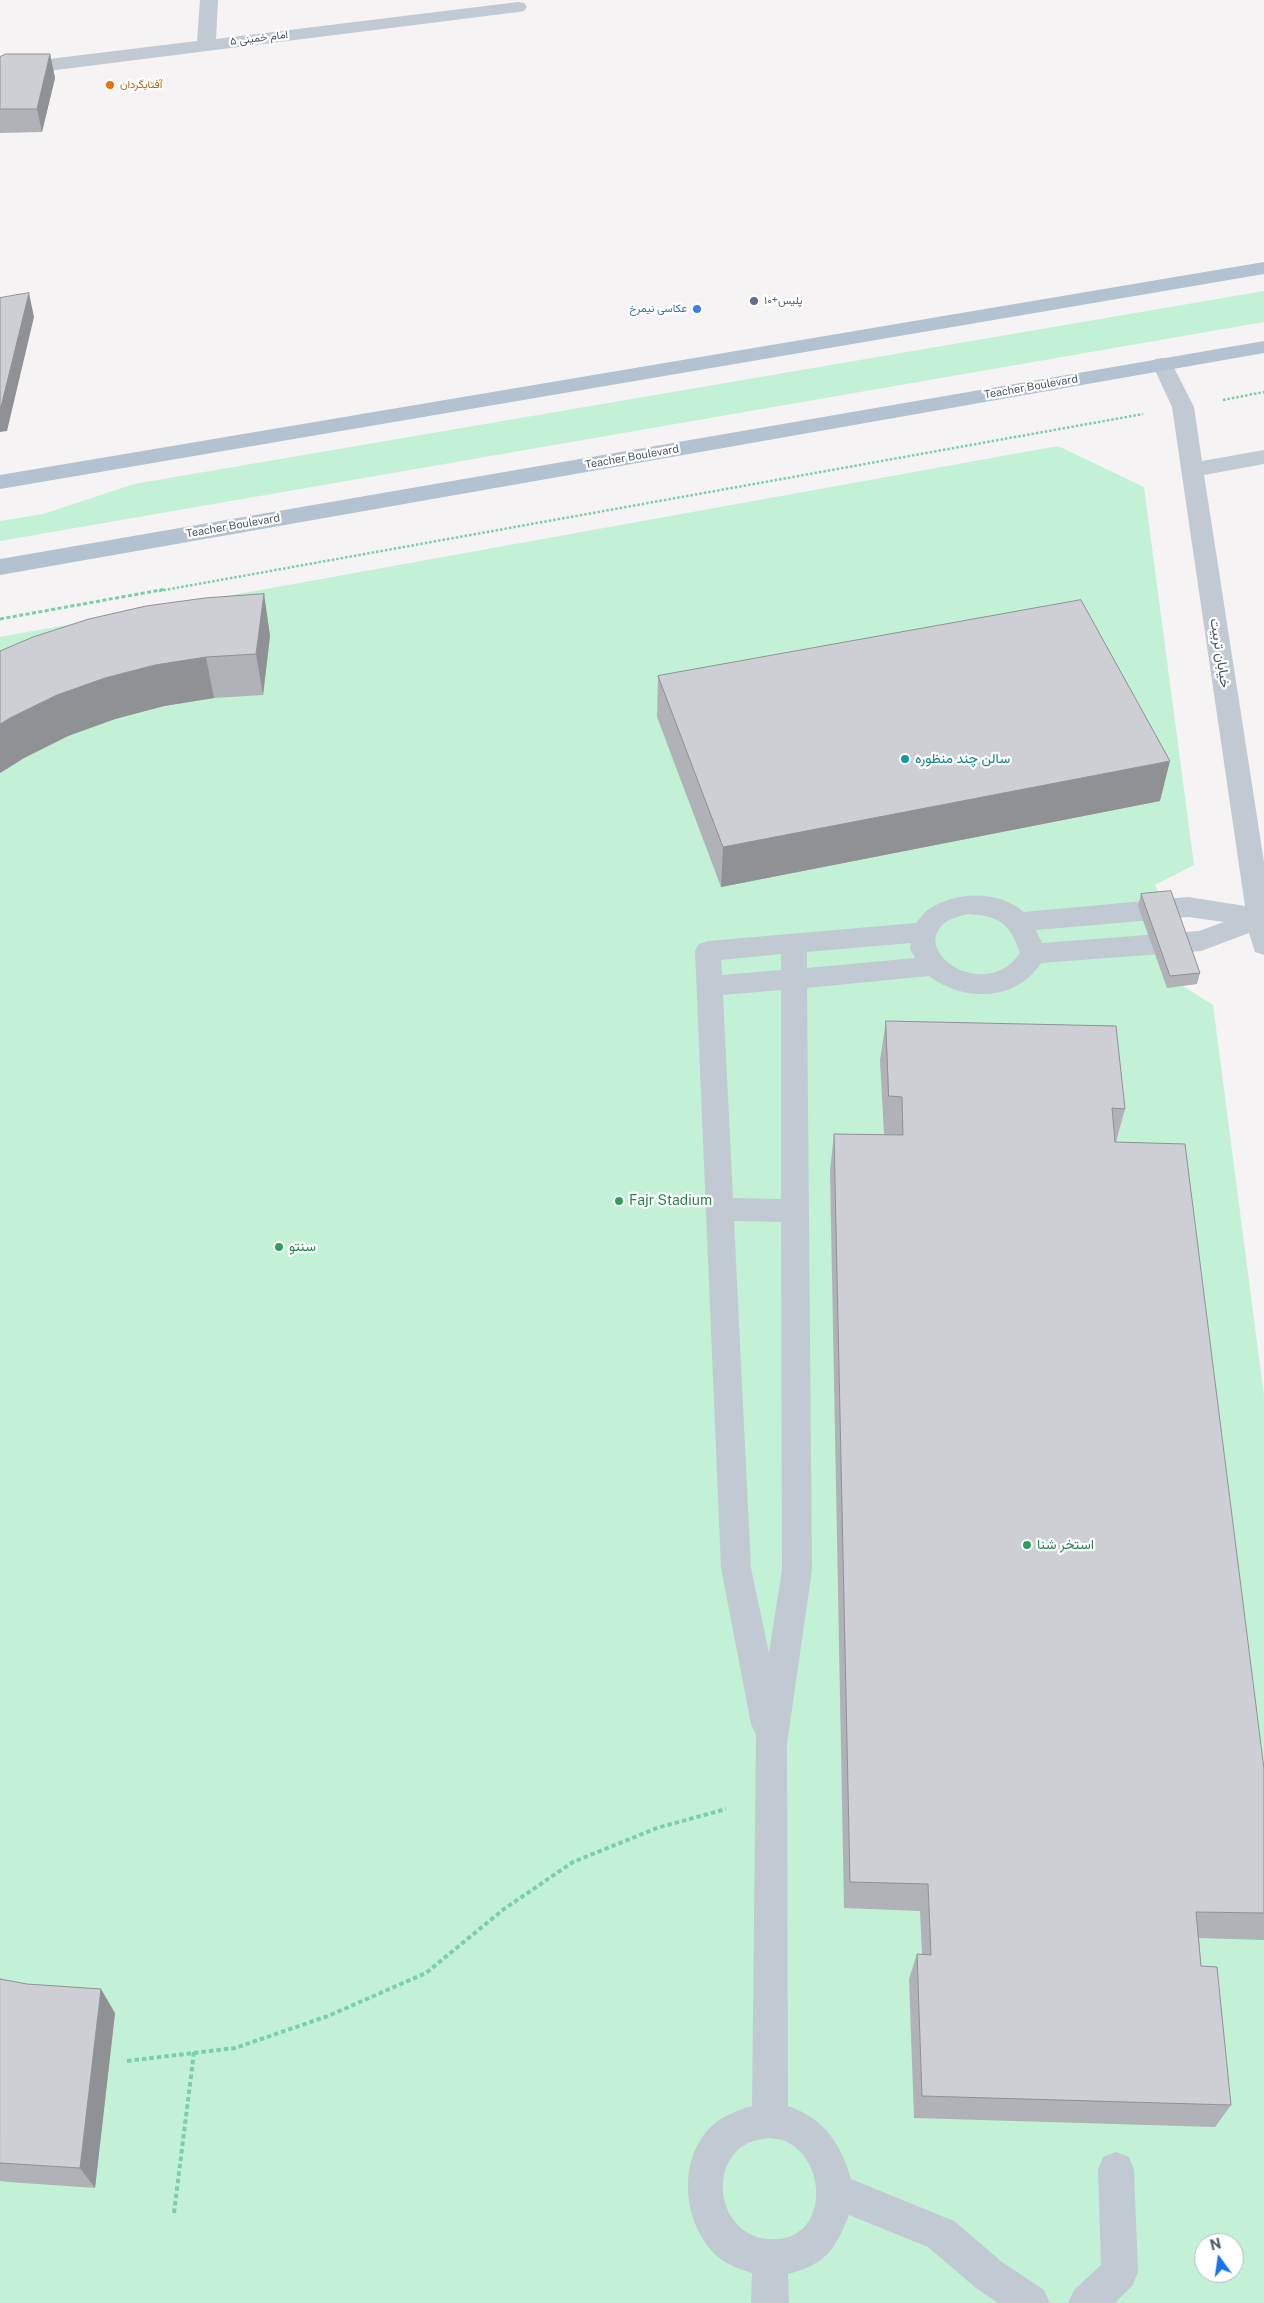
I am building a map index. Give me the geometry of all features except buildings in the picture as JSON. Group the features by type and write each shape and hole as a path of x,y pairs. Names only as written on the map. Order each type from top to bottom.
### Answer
{"main road":[{"path":"0,482 1264,268"},
{"name":"Teacher Boulevard","path":"0,567 1264,346"}],"street":[{"path":"206,45 209,0"},
{"name":"امام خمینی ۵","path":"0,71 518,7"},
{"name":"خیابان تربیت","path":"1162,364 1183,407 1192,470 1254,805 1264,945"},
{"path":"1192,470 1264,457"},
{"path":"966,904 986,905 1004,911 1020,922 1028,934 1033,954 1021,971 1007,981 987,985 966,984 947,977 932,966 922,943 924,932 932,918 946,909 966,904"},
{"path":"1020,922 1188,907 1262,918"},
{"path":"1033,954 1201,941 1262,918"},
{"path":"771,1744 736,1568 708,951 924,932"},
{"path":"770,2120 771,1744 797,1570 794,943"},
{"path":"709,986 932,966"},
{"path":"720,1210 795,1211"},
{"path":"770,2120 794,2126 816,2142 830,2165 835,2191 830,2217 817,2240 795,2254 770,2259 744,2253 722,2236 709,2213 705,2186 710,2160 724,2138 746,2125 770,2120"},
{"path":"1086,2303 1120,2272 1116,2170"},
{"path":"835,2191 941,2234 989,2275 1032,2303"},
{"path":"770,2259 770,2303"}],"path":[{"path":"0,618 1183,407"},
{"path":"127,2061 235,2048 319,2020 426,1973 504,1909 572,1862 657,1828 770,1798"},
{"path":"174,2213 194,2052"}],"green space":[{"path":"1264,291 1264,322 0,541 0,521 43,514 134,484"},
{"name":"Fajr Stadium","path":"1058,446 1144,487 1194,865 1155,885 1163,903 1168,903 1197,984 1183,986 1213,1005 1264,1396 1264,2303 0,2303 0,637"}],"place":[{"name":"آفتابگردان","path":"110,85"},
{"name":"پلیس+۱۰","path":"754,301"},
{"name":"عکاسی نیمرخ","path":"697,309"},
{"name":"سالن چند منظوره","path":"905,759"},
{"name":"Fajr Stadium","path":"619,1201"},
{"name":"سنتو","path":"279,1247"},
{"name":"استخر شنا","path":"1027,1545"}]}
